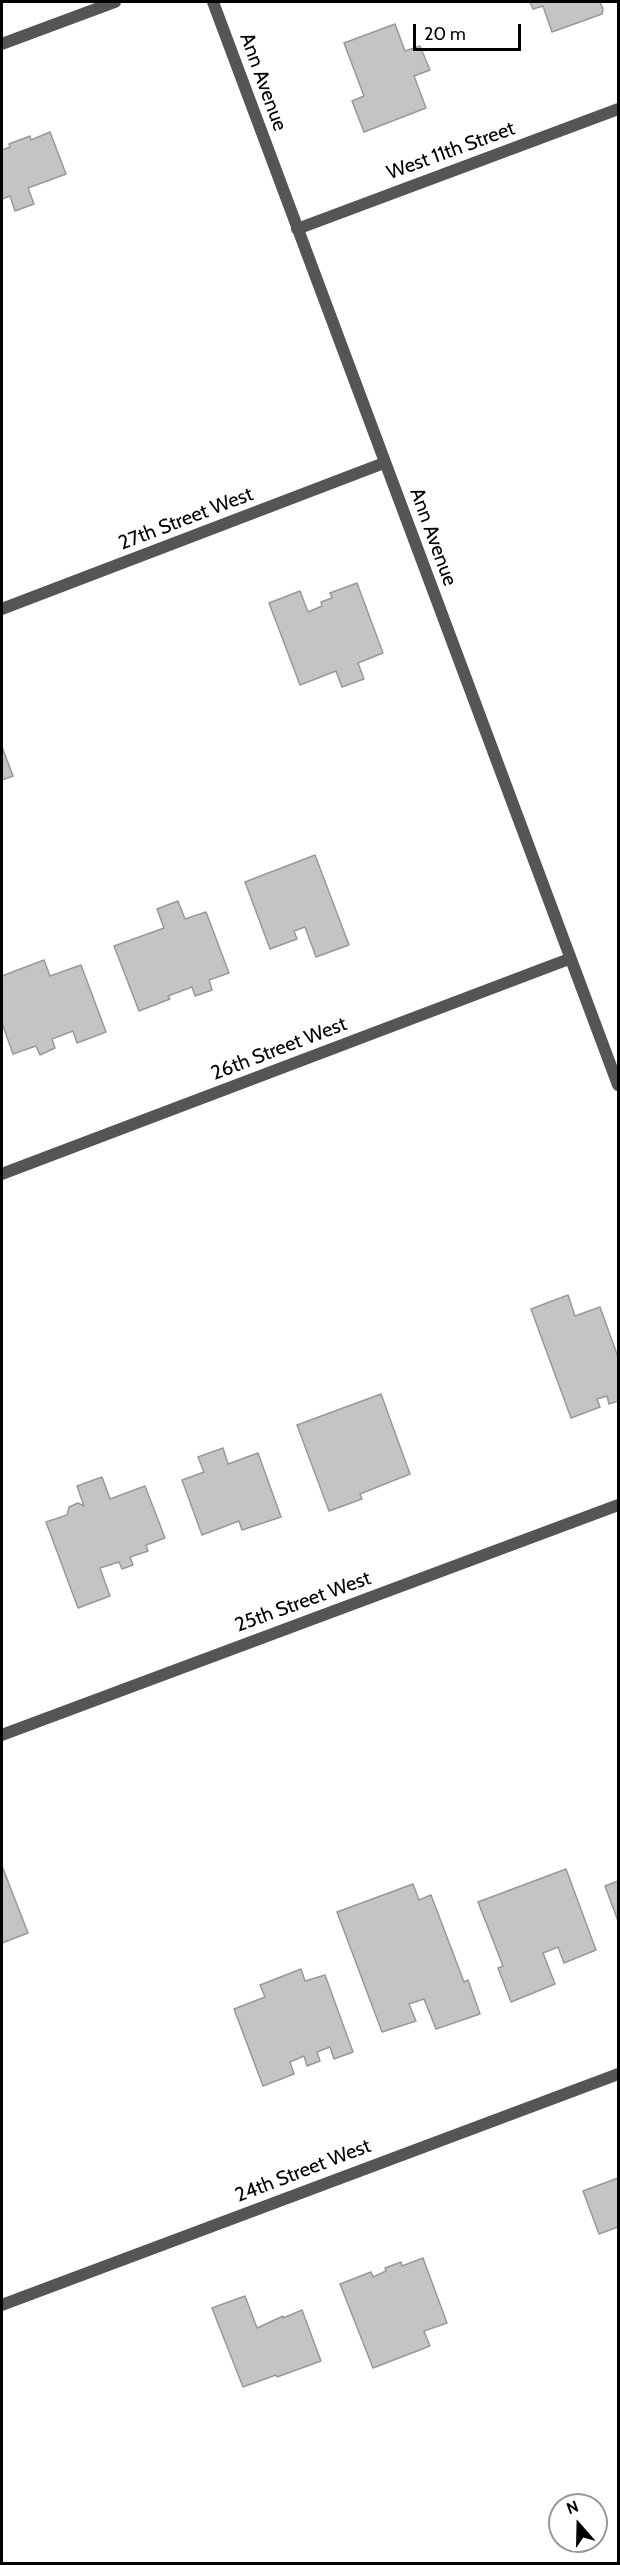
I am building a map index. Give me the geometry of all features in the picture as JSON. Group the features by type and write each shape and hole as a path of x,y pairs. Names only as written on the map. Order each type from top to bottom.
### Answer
{"street":[{"path":"2,44 115,2"},
{"name":"Ann Avenue","path":"213,2 618,1085"},
{"name":"West 11th Street","path":"297,229 618,109"},
{"name":"27th Street West","path":"2,609 384,463"},
{"name":"26th Street West","path":"2,1174 569,959"},
{"name":"25th Street West","path":"2,1735 618,1505"},
{"name":"24th Street West","path":"2,2305 618,2074"}],"building":[{"path":"530,2 600,2 603,9 602,14 552,32 543,6 533,9"},
{"path":"395,24 405,51 420,46 430,70 414,76 426,108 364,132 352,101 364,96 344,43"},
{"path":"50,132 66,174 28,188 34,204 15,211 10,196 2,199 2,150 10,147 9,144 30,136 31,140"},
{"path":"357,583 383,653 358,663 364,679 342,687 336,671 300,685 269,603 300,591 308,612 322,606 321,602 332,598 330,593"},
{"path":"2,747 13,776 2,780"},
{"path":"315,855 349,945 316,957 305,927 294,931 297,939 270,949 245,882"},
{"path":"178,901 185,919 206,912 229,973 209,980 212,990 195,996 192,987 168,996 170,999 139,1011 114,946 164,928 157,909"},
{"path":"44,960 50,976 81,965 106,1032 77,1043 73,1031 52,1039 55,1048 40,1055 36,1046 13,1054 2,1023 2,976"},
{"path":"568,1295 575,1316 600,1307 618,1357 618,1401 609,1404 607,1396 597,1399 600,1407 571,1418 531,1309"},
{"path":"381,1394 410,1474 360,1494 362,1499 329,1511 297,1425"},
{"path":"223,1448 228,1464 258,1453 281,1517 242,1530 239,1521 202,1535 182,1480 204,1472 198,1457"},
{"path":"102,1477 110,1499 145,1486 165,1538 146,1545 148,1551 130,1557 133,1565 122,1569 119,1562 100,1568 110,1596 78,1608 46,1522 67,1515 69,1507 78,1503 84,1506 77,1486"},
{"path":"2,1866 28,1933 2,1943"},
{"path":"566,1869 596,1950 564,1963 558,1947 543,1953 555,1984 511,2002 498,1968 503,1966 478,1902"},
{"path":"618,1881 618,1921 605,1886"},
{"path":"413,1884 419,1900 431,1895 464,1982 468,1980 480,2014 436,2029 424,1999 409,2004 416,2021 382,2032 337,1912"},
{"path":"301,1969 305,1981 325,1975 353,2052 334,2059 330,2047 317,2052 320,2061 307,2066 304,2056 290,2062 294,2074 263,2086 234,2009 265,1997 260,1985"},
{"path":"618,2178 618,2227 599,2234 583,2191"},
{"path":"423,2258 447,2323 424,2331 430,2346 373,2368 340,2284 371,2272 373,2277 386,2271 385,2268 401,2262 402,2266"},
{"path":"245,2296 257,2328 302,2310 321,2361 243,2387 212,2308"}]}
